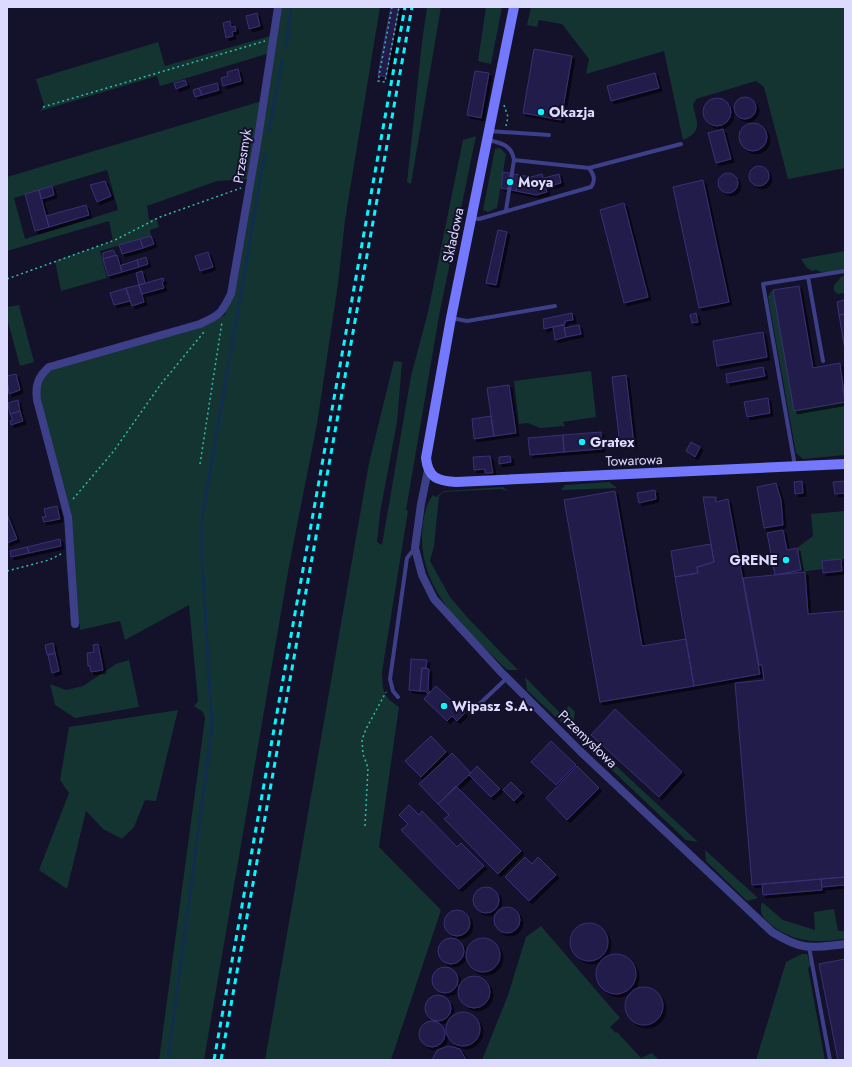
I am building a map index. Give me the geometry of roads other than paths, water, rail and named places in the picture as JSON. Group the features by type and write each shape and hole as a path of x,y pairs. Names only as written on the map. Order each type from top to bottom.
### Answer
{"street":[{"name":"Przesmyk","path":"74,624 70,543 66,506 37,400 35,387 40,374 49,367 200,324 220,314 224,308 232,294 278,7"},
{"name":"Składowa","path":"428,470 426,458 451,318 514,7"},
{"name":"Towarowa","path":"428,470 434,478 456,482 845,464"},
{"name":"Przemysłowa","path":"428,470 420,504 415,548 422,575 434,599 507,678 580,751 772,932 801,947 845,944"}],"lane":[{"path":"488,135 548,135"},
{"path":"488,135 509,147 513,152 514,160 506,210"},
{"path":"514,160 589,168 681,144"},
{"path":"471,218 478,219 591,187 594,182 594,175 589,168"},
{"path":"795,467 763,284 845,271"},
{"path":"808,277 823,361"},
{"path":"451,318 467,321 555,306"},
{"path":"398,697 394,691 390,679 407,558 415,548"},
{"path":"471,712 507,678"},
{"path":"809,947 830,1060"}],"waterway":[{"path":"286,47 291,7"},
{"path":"269,131 282,61"},
{"path":"168,1060 212,726 202,561 202,518 265,153"}],"railway":[{"path":"214,1060 405,7"},
{"path":"221,1060 412,7"}],"place":[{"name":"Okazja","path":"541,112"},
{"name":"Moya","path":"510,182"},
{"name":"Gratex","path":"582,442"},
{"name":"GRENE","path":"786,560"},
{"name":"Wipasz S.A.","path":"444,706"}]}
